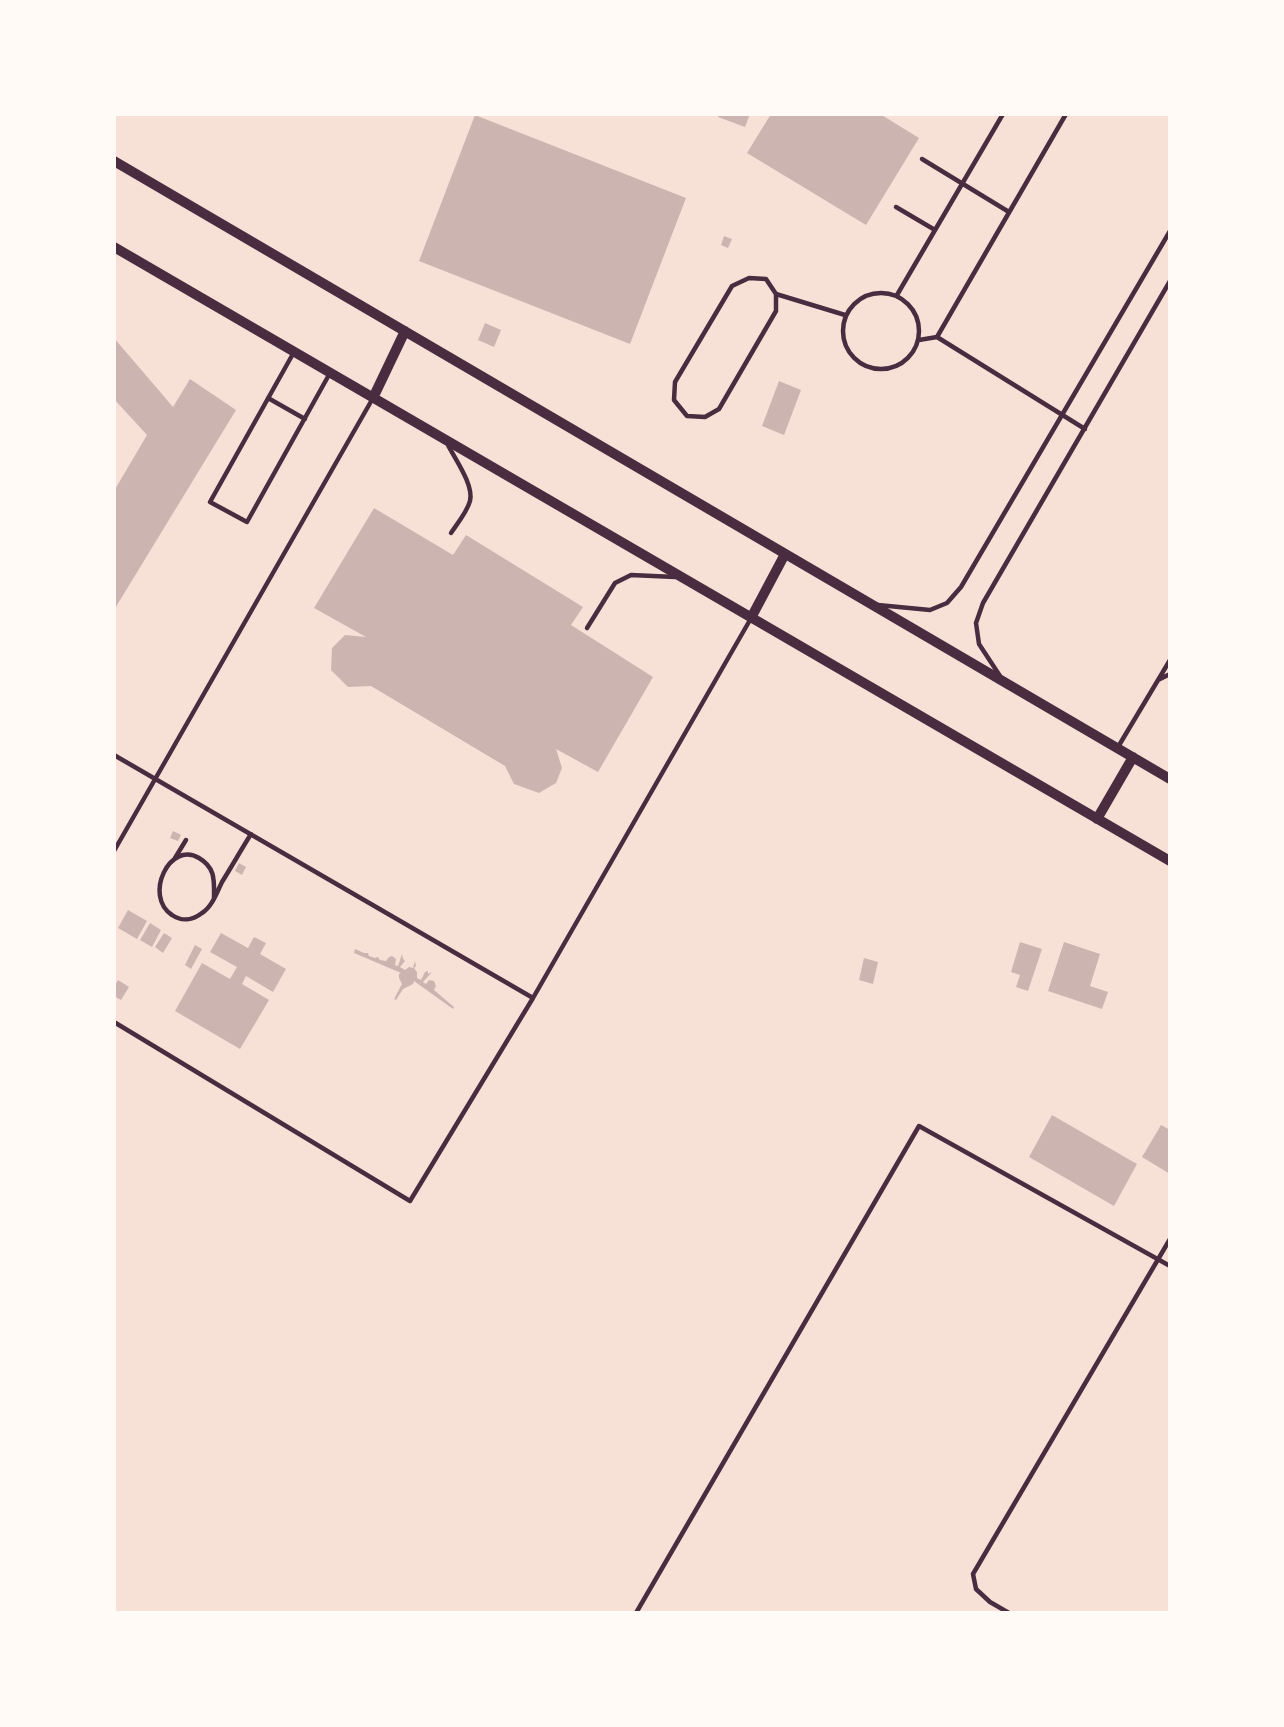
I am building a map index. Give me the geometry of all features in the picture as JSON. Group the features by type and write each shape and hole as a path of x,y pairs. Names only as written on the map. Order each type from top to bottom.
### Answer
{"street":[{"path":"114,161 1170,779"},
{"path":"114,248 1170,861"},
{"path":"373,398 405,331"},
{"path":"752,618 785,554"},
{"path":"1097,819 1133,757"}],"lane":[{"path":"897,296 1003,114"},
{"path":"937,337 1066,114"},
{"path":"922,159 1009,212"},
{"path":"896,207 935,230"},
{"path":"872,605 930,610 947,603 961,587 1170,231"},
{"path":"777,294 776,311 719,410 705,417 687,416 674,400 675,382 732,286 749,278 766,279 777,294 845,315"},
{"path":"1003,681 979,644 976,623 983,603 1170,282"},
{"path":"885,292 897,296 908,303 915,314 919,327 919,340 913,352 904,362 892,368 879,370 866,367 848,351 843,340 842,327 845,315 861,297 885,292"},
{"path":"919,340 937,337 1085,429"},
{"path":"294,352 210,502 247,522 330,373"},
{"path":"268,398 304,419"},
{"path":"114,851 373,398"},
{"path":"445,440 468,482 471,499 451,534"},
{"path":"587,627 615,583 631,575 681,577"},
{"path":"114,1022 410,1201 533,998 752,618"},
{"path":"1118,747 1170,660"},
{"path":"1158,680 1170,674"},
{"path":"114,755 533,998"},
{"path":"186,840 167,866 159,888 163,907 175,917 191,919 207,910 251,834"},
{"path":"173,860 181,855 195,855 210,866 214,875 213,898"},
{"path":"636,1613 919,1126 1170,1266"},
{"path":"1009,1613 990,1602 976,1589 973,1574 1170,1239"}],"building":[{"path":"719,114 750,114 745,127 718,117"},
{"path":"771,114 880,114 919,138 866,225 747,153"},
{"path":"475,115 686,198 630,344 419,261"},
{"path":"724,236 732,239 728,248 721,245"},
{"path":"485,323 501,330 494,347 478,340"},
{"path":"114,338 173,407 190,379 236,410 114,610 114,491 147,435 114,399"},
{"path":"779,381 801,390 784,435 762,426"},
{"path":"374,508 453,555 466,535 583,607 571,625 653,677 598,772 556,749 562,768 556,783 539,793 514,784 505,766 371,686 348,687 331,670 332,648 345,635 366,637 314,608"},
{"path":"173,831 181,835 178,841 170,838"},
{"path":"239,863 246,867 242,875 235,871"},
{"path":"128,910 147,921 137,939 118,928"},
{"path":"150,923 161,930 152,947 140,940"},
{"path":"164,933 172,938 163,953 155,947"},
{"path":"221,933 248,948 254,937 266,943 260,954 286,969 273,992 246,976 242,984 269,1000 240,1049 175,1011 202,963 230,979 237,967 210,952"},
{"path":"1020,942 1042,949 1028,991 1016,987 1020,975 1011,972"},
{"path":"1064,942 1100,954 1090,986 1108,992 1102,1009 1048,991"},
{"path":"195,945 202,949 191,969 185,965"},
{"path":"355,949 368,953 369,956 378,957 380,960 386,961 392,956 396,959 395,965 398,966 402,954 405,961 400,967 405,970 409,967 413,968 415,961 414,968 417,978 421,980 425,972 428,971 428,974 432,972 423,982 426,984 429,980 434,981 436,986 434,990 454,1007 453,1009 414,981 413,984 403,989 396,1000 394,999 402,984 399,978 401,973 354,953"},
{"path":"864,958 878,962 873,984 859,980"},
{"path":"118,980 129,987 121,1000 114,996 114,987"},
{"path":"1052,1115 1137,1164 1114,1206 1029,1157"},
{"path":"1161,1125 1170,1130 1170,1174 1142,1157"}]}
